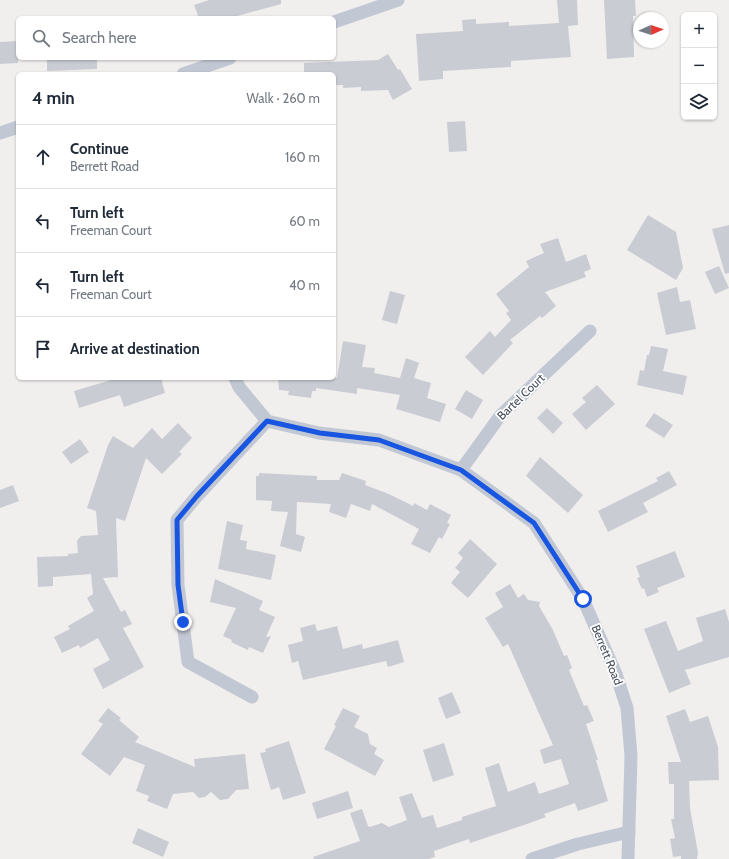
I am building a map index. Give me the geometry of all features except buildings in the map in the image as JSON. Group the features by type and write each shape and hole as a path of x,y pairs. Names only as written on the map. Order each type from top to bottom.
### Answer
{"street":[{"path":"336,21 398,0"},
{"path":"201,71 226,60"},
{"path":"0,133 16,128"},
{"name":"Bartel Court","path":"461,470 500,416 590,332"},
{"path":"236,380 239,387 267,421 197,496 177,520 178,585 188,662 252,697"},
{"name":"Berrett Road","path":"267,421 320,433 379,440 461,470 534,523 583,599 616,674 627,708 631,756 628,859"},
{"path":"532,859 578,844 629,832"}],"route":[{"path":"183,622 178,585 177,520 197,496 267,421 320,433 379,440 461,470 534,523 583,599"}]}
